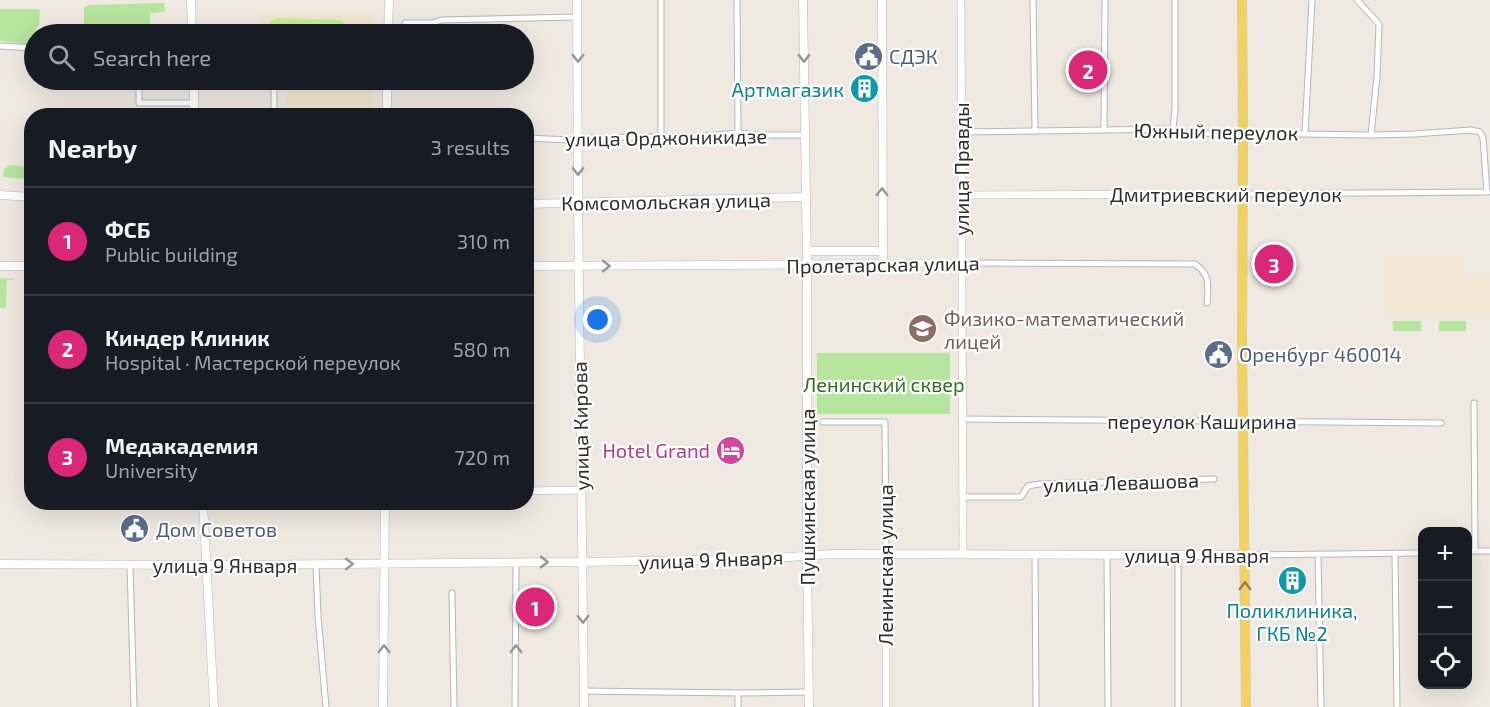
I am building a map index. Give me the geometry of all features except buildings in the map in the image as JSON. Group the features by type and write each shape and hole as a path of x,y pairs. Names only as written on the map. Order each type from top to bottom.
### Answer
{"main road":[{"path":"192,0 192,24"},
{"path":"388,24 389,0"},
{"name":"улица Кирова","path":"577,0 584,707"},
{"name":"Пушкинская улица","path":"803,0 807,251 809,707"},
{"path":"882,0 883,264"},
{"path":"1242,0 1246,707"},
{"path":"194,90 194,108"},
{"path":"387,90 387,108"},
{"path":"0,195 24,196"},
{"name":"Комсомольская улица","path":"534,204 806,197"},
{"name":"Пролетарская улица","path":"807,251 882,250"},
{"name":"Пролетарская улица","path":"534,266 883,264"},
{"path":"0,266 24,266"},
{"path":"203,510 214,707"},
{"path":"383,707 385,510"},
{"name":"улица 9 Января","path":"0,564 316,565 582,562 760,559 834,554 1245,555"}],"street":[{"path":"660,0 661,136"},
{"path":"737,0 738,133"},
{"name":"улица Правды","path":"961,0 963,554"},
{"path":"1033,0 1035,131"},
{"path":"1104,129 1105,0"},
{"path":"1173,129 1175,0"},
{"path":"1305,133 1312,0"},
{"path":"1357,0 1378,24 1377,76 1371,135"},
{"path":"405,23 578,17"},
{"path":"0,46 24,47"},
{"path":"139,90 138,103 194,103"},
{"path":"274,90 274,108"},
{"name":"Южный переулок","path":"961,132 1173,129 1191,135 1243,133 1371,135 1471,130 1480,132 1483,138 1488,192"},
{"name":"улица Орджоникидзе","path":"534,138 704,136 738,133 805,135"},
{"name":"Дмитриевский переулок","path":"961,195 1488,192"},
{"name":"Пролетарская улица","path":"883,264 1195,264 1205,272 1208,279 1207,303"},
{"path":"1474,403 1475,551 1490,551"},
{"name":"переулок Каширина","path":"962,419 1441,423"},
{"name":"Ленинская улица","path":"823,422 885,422 886,707"},
{"name":"улица Левашова","path":"963,497 1021,497 1029,486 1038,484 1214,479"},
{"path":"534,491 581,490"},
{"path":"1395,553 1396,707"},
{"name":"улица 9 Января","path":"1245,555 1418,553"},
{"path":"1318,554 1321,707"},
{"path":"1035,555 1036,707"},
{"path":"1107,555 1108,707"},
{"path":"1178,707 1179,555"},
{"path":"515,707 516,562"},
{"path":"130,565 134,707"},
{"path":"316,565 326,707"},
{"path":"452,593 454,707"},
{"path":"584,691 809,692"},
{"path":"738,693 738,707"}],"shaded area":[{"path":"261,13 373,13 373,24 260,24"},
{"path":"287,90 373,90 373,108 286,108"},
{"path":"1384,256 1464,256 1464,278 1490,277 1490,314 1384,315"}],"green space":[{"path":"164,3 165,12 150,13 150,24 84,24 84,7"},
{"path":"0,9 38,9 40,11 39,24 24,24 24,44 0,41"},
{"path":"278,18 340,20 346,24 268,24"},
{"path":"10,165 24,166 24,179 3,177 4,169"},
{"path":"0,278 14,279 7,280 6,308 0,308"},
{"path":"1393,321 1421,321 1421,331 1393,331"},
{"path":"1439,321 1466,321 1466,331 1439,331"},
{"name":"Ленинский сквер","path":"817,353 950,353 950,414 817,414"}],"place":[{"name":"СДЭК","path":"868,56"},
{"name":"Киндер Клиник","path":"1088,70"},
{"name":"Артмагазик","path":"865,89"},
{"name":"Медакадемия","path":"1274,264"},
{"name":"Физико-математический лицей","path":"923,329"},
{"name":"Оренбург 460014","path":"1218,354"},
{"name":"Hotel Grand","path":"731,450"},
{"name":"Дом Советов","path":"135,529"},
{"name":"Поликлиника, ГКБ №2","path":"1292,580"},
{"name":"ФСБ","path":"535,607"}]}
